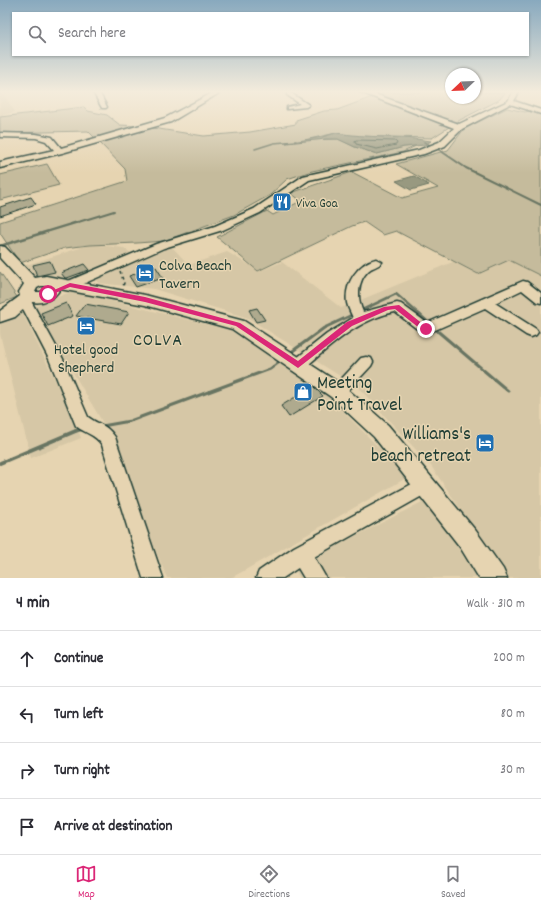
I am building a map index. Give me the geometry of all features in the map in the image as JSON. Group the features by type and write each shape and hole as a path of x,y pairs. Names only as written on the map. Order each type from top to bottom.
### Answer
{"main road":[{"path":"0,250 29,294 41,297 58,287 119,295 145,300 238,325 338,392 381,431 468,539 494,578"},
{"path":"0,317 9,312 29,294"}],"street":[{"path":"0,165 59,151 170,119"},
{"path":"437,119 459,127"},
{"path":"58,287 160,246 219,228 257,211 306,178 433,148 442,144 459,127 475,119"},
{"path":"0,136 36,136 49,139 59,151"},
{"path":"360,320 353,303 353,288 364,268 376,262"},
{"path":"298,365 349,324 387,308 397,307 426,329 465,313 523,285 541,299"},
{"path":"29,294 82,421 89,427 102,432 109,442 153,578"},
{"path":"486,302 531,332"},
{"path":"338,392 366,362"},
{"path":"266,578 300,554 425,485"},
{"path":"300,554 316,578"}],"path":[{"path":"117,264 124,283 119,295"}],"shaded area":[{"path":"0,119 112,119 120,125 139,126 96,139 88,131 0,133"},
{"path":"299,119 462,119 432,138 352,136 336,133 305,140 338,139 355,147 377,154 404,147 416,146 403,152 312,171 287,179 270,195 234,215 164,241 90,245 65,248 20,263 0,233 0,222 127,181 125,169 99,142 146,127 204,136 250,132 296,124 296,120"},
{"path":"485,119 541,119 541,276 509,260 478,274 396,231 383,235 364,222 352,226 258,271 217,237 267,211 273,215 301,201 291,193 352,172 402,198 438,188 396,164 448,150 464,129"},
{"path":"47,164 59,185 0,200 0,175"},
{"path":"92,244 124,248 131,253 72,280 34,277 23,266"},
{"path":"172,247 189,265 227,252 260,271 282,262 341,308 455,261 478,274 509,260 541,276 541,578 508,578 431,466 359,388 248,318 154,289 98,283 95,277"},
{"path":"0,272 17,297 0,304"},
{"path":"72,291 230,330 311,379 408,477 231,578 167,578 106,428 34,307"},
{"path":"22,312 76,423 81,438 31,458 0,334 0,321"},
{"path":"426,500 478,578 300,578 296,572 305,562"}],"water":[{"path":"336,133 431,141 425,145 404,147 377,154 355,147 338,139 286,143"},
{"path":"414,176 429,185 411,190 396,181"}],"building":[{"path":"31,197 36,204 0,216 0,207"},
{"path":"50,261 55,272 37,276 33,265"},
{"path":"84,264 89,270 67,278 65,278 61,273"},
{"path":"156,267 163,278 136,287 129,276"},
{"path":"66,303 73,316 48,326 41,313"},
{"path":"85,304 129,312 121,324 76,316"},
{"path":"257,308 265,320 256,322 249,310"},
{"path":"313,386 323,396 289,417 281,406"}],"waterway":[{"path":"255,149 274,143 296,141"},
{"path":"424,142 438,149"},
{"path":"438,149 466,168 541,205"},
{"path":"75,223 114,211"},
{"path":"0,246 78,222"},
{"path":"360,311 396,294 420,315"},
{"path":"290,353 324,328 354,314 352,315"},
{"path":"419,314 430,324"},
{"path":"434,328 508,391"},
{"path":"102,426 130,421 270,369 282,360"},
{"path":"76,431 85,429"},
{"path":"0,463 76,431"}],"place":[{"name":"Viva Goa","path":"282,202"},
{"name":"Colva Beach Tavern","path":"145,273"},
{"name":"Hotel good Shepherd","path":"86,326"},
{"name":"Meeting Point Travel","path":"303,392"},
{"name":"Williams's beach retreat","path":"485,443"}],"district":[{"name":"COLVA","path":"158,339"}],"route":[{"path":"48,294 70,285 145,300 238,325 298,365 349,324 387,308 397,307 426,329"}]}
